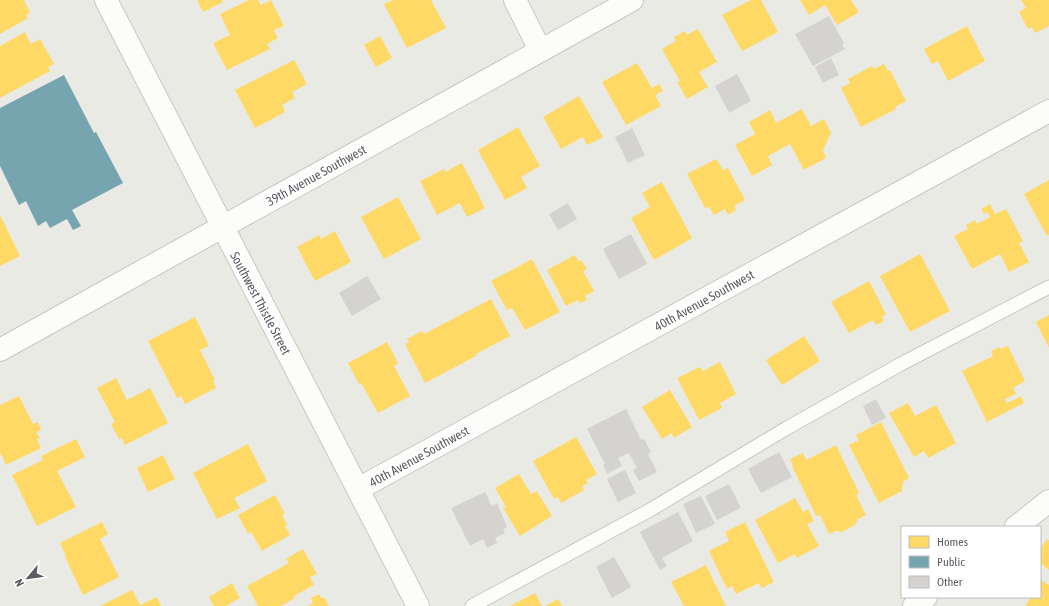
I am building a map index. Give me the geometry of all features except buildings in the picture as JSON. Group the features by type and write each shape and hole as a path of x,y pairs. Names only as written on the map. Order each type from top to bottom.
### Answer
{"street":[{"name":"Southwest Thistle Street","path":"106,0 222,228 418,606"},
{"path":"515,0 540,50"},
{"name":"39th Avenue Southwest","path":"0,350 632,0"},
{"name":"40th Avenue Southwest","path":"358,489 1049,111"},
{"path":"1017,526 1049,501"},
{"path":"914,606 925,598"}],"lane":[{"path":"472,606 650,510 787,428 902,364 1049,287"}]}
